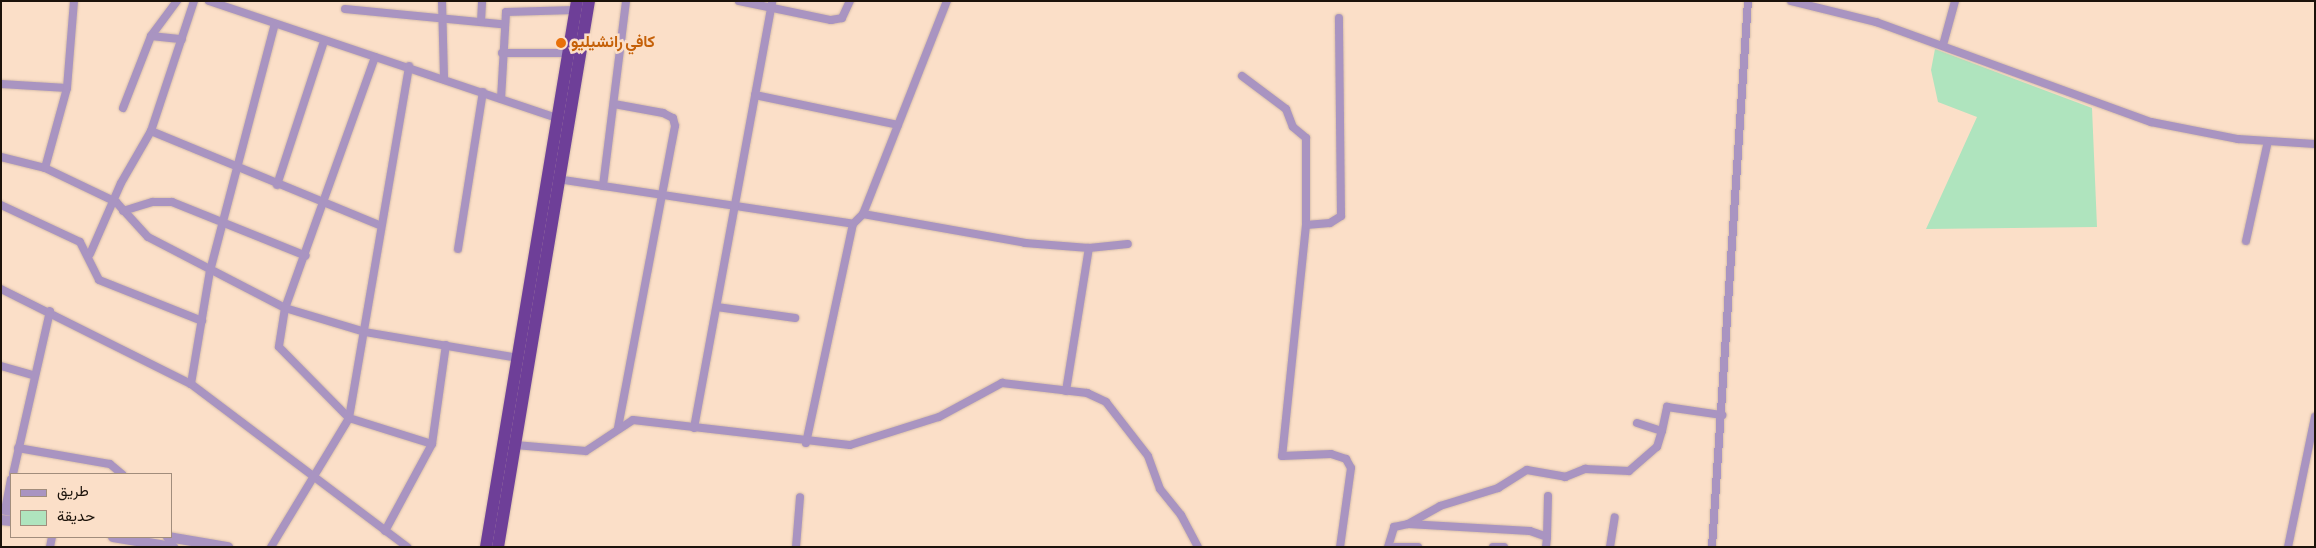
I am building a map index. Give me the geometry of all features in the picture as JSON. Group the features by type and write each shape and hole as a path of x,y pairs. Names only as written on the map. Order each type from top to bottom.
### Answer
{"highway":[{"path":"486,547 519,358 589,1"},
{"path":"498,547 554,179 557,118 576,6"}],"street":[{"path":"45,168 67,88 74,1"},
{"path":"123,108 151,36 177,1"},
{"path":"90,254 116,202 121,183 151,130 194,1"},
{"path":"209,1 324,41 444,78 557,118"},
{"path":"442,1 444,78"},
{"path":"482,1 482,22"},
{"path":"603,186 626,1"},
{"path":"738,1 772,5 830,20 842,18 850,1"},
{"path":"806,443 853,224 863,214 947,1"},
{"path":"1712,547 1748,1"},
{"path":"1791,1 1943,45 2151,122 2268,141 2315,144"},
{"path":"1943,45 1955,1"},
{"path":"694,428 772,5"},
{"path":"501,99 502,16 510,9 576,6"},
{"path":"345,9 443,20 502,24"},
{"path":"1306,225 1330,223 1342,216 1339,18"},
{"path":"191,384 210,271 275,24"},
{"path":"151,36 182,39"},
{"path":"277,185 324,41"},
{"path":"502,53 568,53"},
{"path":"374,57 306,256 285,308 281,352 349,418 432,444"},
{"path":"271,547 349,418 365,332 378,225 408,66"},
{"path":"1242,76 1286,109 1293,127 1306,138 1306,225 1282,456 1332,454 1346,459 1350,477 1340,547"},
{"path":"1,84 67,88"},
{"path":"458,249 483,92"},
{"path":"755,95 898,125"},
{"path":"614,104 673,118 663,195 642,285 618,429"},
{"path":"151,130 277,185 378,225"},
{"path":"2246,241 2268,141"},
{"path":"1,157 45,168 116,202 148,238 285,308 365,332 519,358"},
{"path":"554,179 853,224"},
{"path":"123,211 165,202 224,222 306,256"},
{"path":"1,205 65,233 90,254 99,280 202,321"},
{"path":"863,214 972,236 1090,248 1128,244"},
{"path":"1066,391 1090,248"},
{"path":"1,289 50,311 191,384 407,547"},
{"path":"717,307 795,318"},
{"path":"12,473 50,311"},
{"path":"385,531 432,444 446,345"},
{"path":"1,366 35,376"},
{"path":"515,445 586,451 633,420 806,443 864,443 939,417 1002,383 1066,391 1097,396 1106,402 1148,456 1160,489 1198,547"},
{"path":"1408,524 1440,506 1498,488 1527,470 1565,478 1585,469 1629,470 1657,447 1667,407 1722,415"},
{"path":"2288,547 2315,417"},
{"path":"1637,423 1662,431"},
{"path":"18,448 110,464 121,473"},
{"path":"5,512 10,485"},
{"path":"1546,547 1548,496"},
{"path":"796,547 800,498"},
{"path":"1610,547 1615,517"},
{"path":"1388,547 1394,527 1408,524 1530,531 1547,536"},
{"path":"119,538 173,547"},
{"path":"172,538 228,547"},
{"path":"1395,547 1418,547"},
{"path":"1493,547 1504,547"}],"green space":[{"path":"1935,49 2092,108 2097,227 1926,229 1977,117 1938,102 1931,70"}],"place":[{"name":"كافي رانشيليو","path":"561,43"}]}
